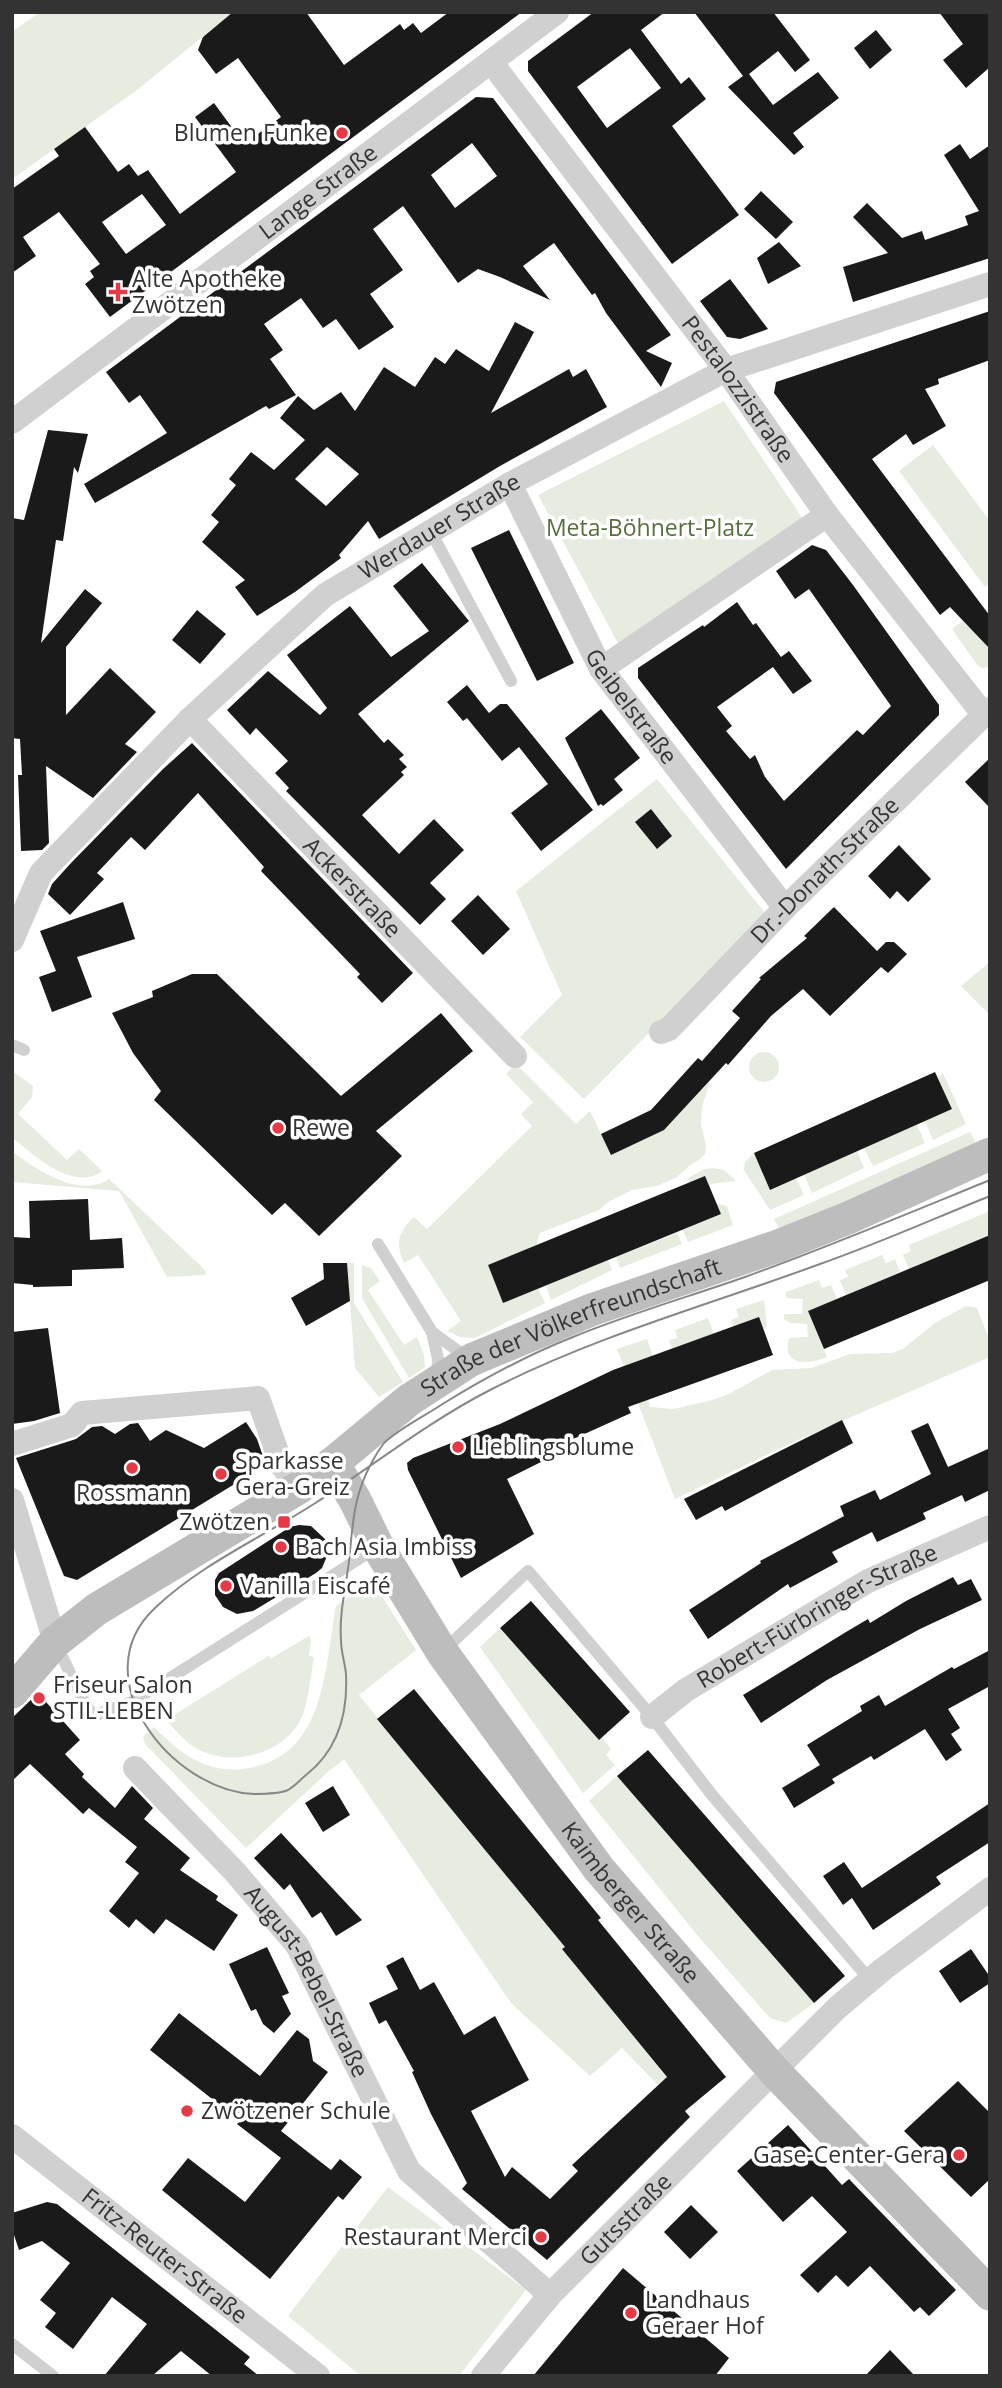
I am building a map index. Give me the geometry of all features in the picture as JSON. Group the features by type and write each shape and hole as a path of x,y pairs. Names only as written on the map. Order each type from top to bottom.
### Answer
{"main road":[{"name":"Straße der Völkerfreundschaft","path":"12,1692 55,1642 97,1609 300,1487 410,1400 471,1360 591,1310 779,1246 990,1154"},
{"name":"Kaimberger Straße","path":"333,1463 378,1547 442,1652 599,1869 774,2071 990,2294"}],"street":[{"name":"Lange Straße","path":"12,422 558,12"},
{"name":"Pestalozzistraße","path":"491,62 726,370 827,515 987,712"},
{"name":"Werdauer Straße","path":"12,940 41,873 190,719 325,595 510,484 726,370 990,284"},
{"name":"Geibelstraße","path":"510,484 601,669 785,908"},
{"path":"601,669 827,515"},
{"name":"Dr.-Donath-Straße","path":"661,1032 669,1029 785,908 987,712"},
{"name":"Ackerstraße","path":"190,719 515,1056"},
{"path":"12,1444 72,1425 82,1413 258,1398 282,1466 300,1487"},
{"path":"12,1500 55,1642"},
{"name":"Robert-Fürbringer-Straße","path":"652,1717 686,1690 869,1581 990,1527"},
{"name":"August-Bebel-Straße","path":"135,1768 235,1872 297,1945 409,2171 550,2295"},
{"name":"Gutsstraße","path":"483,2376 550,2295 837,2008 990,1889"},
{"name":"Fritz-Reuter-Straße","path":"14,2142 318,2376"}],"lane":[{"path":"431,531 511,681"},
{"path":"378,1244 432,1332 438,1359 437,1381"},
{"path":"432,1332 471,1360"},
{"path":"55,1642 93,1716 104,1713 132,1702 378,1547"},
{"path":"442,1652 528,1570 652,1717 712,1795 870,1980"},
{"path":"12,2344 53,2376"}],"green space":[{"path":"40,12 233,12 137,90 12,179 12,32"},
{"name":"Meta-Böhnert-Platz","path":"724,401 805,522 619,645 538,495"},
{"path":"933,445 990,521 990,582 985,587 899,471"},
{"path":"974,612 990,649 990,666 983,668 978,666 952,629"},
{"path":"657,779 766,914 584,1099 520,1037 562,995 516,891"},
{"path":"990,962 990,1015 961,986"},
{"path":"764,1052 775,1056 779,1067 775,1078 764,1082 753,1078 749,1067 753,1056"},
{"path":"516,1064 576,1124 590,1111 611,1154 664,1129 710,1081 702,1107 705,1154 677,1177 657,1186 632,1190 608,1202 599,1210 540,1233 536,1246 488,1265 503,1303 538,1289 545,1303 475,1338 460,1337 447,1331 461,1321 418,1255 404,1263 399,1244 401,1233 414,1217 427,1229 532,1126 521,1114 533,1102 506,1074"},
{"path":"12,1071 33,1086 32,1097 18,1114 67,1160 79,1149 102,1171 91,1177 66,1174 42,1161 12,1137"},
{"path":"943,1073 966,1124 933,1140 925,1121 952,1109 938,1077"},
{"path":"917,1125 925,1143 873,1166 864,1148"},
{"path":"970,1132 977,1145 781,1231 774,1219"},
{"path":"12,1151 33,1166 72,1184 85,1186 109,1179 205,1270 206,1275 167,1277 119,1191 12,1182"},
{"path":"857,1151 864,1168 812,1193 804,1175"},
{"path":"754,1153 770,1189 796,1178 804,1195 770,1210 744,1170 745,1162"},
{"path":"704,1169 724,1170 736,1181 709,1184 715,1199 705,1177 690,1182 688,1178"},
{"path":"716,1203 727,1206 733,1225 688,1242 683,1230 721,1214"},
{"path":"990,1211 990,1235 909,1269 903,1255 911,1251 909,1245"},
{"path":"677,1233 682,1244 620,1268 616,1257"},
{"path":"882,1255 886,1263 895,1259 900,1272 846,1295 840,1280 848,1277 845,1270"},
{"path":"608,1260 612,1270 551,1300 546,1286"},
{"path":"347,1263 354,1263 354,1303 403,1382 379,1397 355,1368"},
{"path":"362,1265 371,1268 380,1281 368,1290 404,1345 417,1337 424,1355 425,1367 409,1378 362,1298"},
{"path":"819,1280 822,1288 831,1285 837,1299 808,1311 827,1357 798,1361 789,1354 789,1338 808,1337 807,1324 791,1323 784,1319 784,1314 802,1314 803,1299 786,1298 786,1292"},
{"path":"764,1300 767,1326 764,1329 759,1318 733,1327 731,1320 739,1317 736,1309"},
{"path":"966,1306 977,1308 988,1336 990,1335 990,1357 798,1440 675,1499 617,1349 647,1339 653,1356 648,1399 650,1407 673,1409 729,1394 772,1370 812,1368 850,1354 892,1353 903,1349 935,1323"},
{"path":"708,1318 714,1334 672,1349 669,1340 677,1338 675,1330"},
{"path":"372,1588 381,1595 416,1650 359,1695 565,1947 563,1949 675,2088 668,2095 622,2048 590,2076 511,2003 344,1759 246,1848 145,1744 143,1737 154,1727 194,1759 217,1768 229,1769 243,1769 270,1762 291,1748 306,1730 316,1708 336,1606 361,1589"},
{"path":"500,1628 611,1749 606,1755 615,1765 583,1793 480,1647"},
{"path":"309,1636 309,1656 314,1657 305,1706 300,1721 280,1743 252,1755 222,1757 194,1747 166,1720 270,1655 270,1659"},
{"path":"617,1776 814,2003 786,2023 770,2018 698,1936 589,1801"},
{"path":"388,2187 526,2290 459,2376 361,2376 288,2316"}],"building":[{"path":"233,12 306,12 344,65 400,24 404,30 413,23 421,33 449,12 522,12 110,317 85,284 94,277 90,271 100,264 59,212 23,237 36,256 12,273 12,189 59,156 54,149 85,127 118,172 129,164 138,176 148,170 180,214 236,172 195,117 214,103 244,144 281,117 238,58 216,74 198,50 203,37","holes":["142,194 166,225 126,254 102,222"]},
{"path":"594,12 665,12 641,30 681,84 689,77 706,99 672,126 739,215 672,264 528,71 528,61","holes":["630,48 661,88 607,128 577,87"]},
{"path":"694,12 773,12 810,60 795,72 778,51 749,74 773,105 818,72 839,98 793,133 804,147 794,155 728,87 743,76"},
{"path":"939,12 990,12 990,67 966,88 943,60 963,44"},
{"path":"876,30 892,50 870,69 854,48"},
{"path":"476,97 493,98 671,335 646,351 672,363 661,387 606,313 595,293 592,295 554,243 523,266 550,300 478,269 458,283 403,206 373,229 403,270 370,294 394,327 359,350 336,319 323,328 301,298 264,324 283,350 270,359 296,395 269,409 266,406 95,503 84,484 167,433 140,395 129,403 106,372","holes":["472,143 497,176 455,208 431,175"]},
{"path":"960,144 970,159 990,145 990,258 853,302 843,267 888,253 853,217 867,203 902,238 922,231 925,240 968,225 965,216 979,211 944,155"},
{"path":"761,191 793,222 776,239 744,209"},
{"path":"779,242 801,266 768,284 757,258"},
{"path":"730,279 768,329 740,339 727,337 700,301"},
{"path":"990,311 990,360 938,379 939,384 925,389 946,426 913,445 906,434 872,459 990,616 990,649 950,607 940,615 774,393 776,382"},
{"path":"515,322 534,332 491,413 569,369 573,377 586,369 607,407 500,466 379,539 368,521 339,555 341,558 257,616 235,587 245,580 202,542 219,522 211,515 236,485 229,479 251,452 274,470 305,440 280,418 298,396 314,410 341,392 355,411 384,367 415,387 435,357 445,364 456,349 489,371","holes":["327,447 359,474 326,506 295,479"]},
{"path":"48,430 88,434 78,473 74,467 63,541 56,540 41,643 85,589 102,603 66,647 66,715 110,668 156,712 125,744 137,752 93,798 46,766 49,843 42,850 21,851 18,775 22,775 20,739 12,738 12,518 24,520"},
{"path":"509,530 574,663 537,681 471,548"},
{"path":"812,545 826,550 853,585 939,705 939,715 786,869 638,678 638,668 703,625 704,627 737,602 781,657 789,651 812,681 793,694 773,667 717,707 732,726 726,731 750,759 755,755 765,777 784,801 857,730 863,735 891,706 809,589 795,599 776,571"},
{"path":"422,563 469,621 358,714 384,743 388,739 404,755 399,759 407,767 401,772 404,775 362,815 399,854 434,819 464,850 430,883 446,899 420,925 286,791 289,788 275,773 288,761 256,728 250,735 227,710 268,671 320,715 327,708 287,655 350,606 391,657 429,631 393,586"},
{"path":"197,610 226,634 200,664 172,640"},
{"path":"467,685 489,713 500,704 507,704 593,810 541,851 511,813 548,784 519,747 502,761 467,718 463,721 447,702"},
{"path":"601,709 640,758 614,779 623,790 603,806 598,806 565,738"},
{"path":"192,743 413,973 382,1003 357,977 360,974 261,871 264,867 198,793 145,850 131,837 97,873 104,879 70,915 48,894 52,884 71,863"},
{"path":"990,758 990,808 965,782"},
{"path":"651,809 672,836 657,849 635,822"},
{"path":"899,845 931,879 908,902 897,891 890,899 868,876"},
{"path":"478,895 510,929 483,955 451,921"},
{"path":"123,902 135,939 77,957 92,997 52,1012 39,977 56,971 40,931"},
{"path":"834,907 877,951 886,942 894,942 907,954 888,973 881,967 830,1016 803,989 771,1016 728,1065 726,1063 664,1130 611,1155 601,1134 651,1110 698,1058 702,1061 740,1018 732,1011 761,979 759,978 807,938 804,936"},
{"name":"Rewe","path":"192,974 217,974 341,1096 441,1013 473,1051 376,1131 402,1156 319,1236 285,1203 272,1215 154,1100 161,1091 133,1053 112,1013 153,997 152,991"},
{"path":"935,1072 952,1109 770,1190 754,1153"},
{"path":"705,1176 721,1214 503,1303 488,1265"},
{"path":"88,1199 90,1240 122,1238 124,1268 72,1270 72,1286 33,1287 12,1283 12,1237 30,1238 29,1201"},
{"path":"990,1235 990,1280 824,1349 808,1311"},
{"path":"323,1263 347,1263 350,1301 306,1326 291,1298 324,1279"},
{"path":"759,1317 773,1355 628,1407 631,1413 560,1445 563,1451 507,1479 534,1534 461,1578 407,1463 413,1458 500,1424 613,1370"},
{"path":"48,1328 60,1413 12,1424 12,1332"},
{"path":"842,1420 853,1443 725,1511 722,1506 696,1520 684,1499"},
{"path":"246,1422 257,1439 266,1465 77,1580 64,1576 16,1458 76,1439 92,1427 102,1426 115,1434 130,1424 138,1423 150,1441 166,1430 204,1448"},
{"path":"928,1423 948,1467 990,1448 990,1490 965,1502 962,1495 923,1513 926,1519 877,1542 872,1532 832,1552 838,1562 790,1588 788,1584 708,1639 689,1610 761,1563 760,1561 844,1516 840,1506 875,1490 880,1500 931,1474 911,1431"},
{"path":"311,1526 325,1539 328,1547 322,1568 253,1611 237,1614 223,1607 215,1595 215,1580 219,1573 290,1527"},
{"path":"953,1577 958,1585 971,1579 982,1600 920,1629 827,1680 761,1723 743,1695 868,1619 870,1623"},
{"path":"531,1601 630,1712 599,1740 500,1628"},
{"path":"990,1650 990,1686 948,1709 960,1728 951,1734 962,1750 946,1761 925,1729 874,1760 871,1756 832,1779 835,1783 794,1808 782,1788 820,1765 807,1745 862,1711 860,1706 879,1695 885,1706 952,1667 954,1669"},
{"path":"414,1689 601,1918 598,1920 726,2077 685,2111 690,2117 547,2260 462,2189 467,2183 431,2114 412,2072 414,2071 386,2020 379,2024 369,2003 398,1989 386,1966 403,1957 420,1990 434,1982 464,2035 495,2016 529,2080 471,2111 505,2177 512,2167 550,2199 578,2171 572,2165 667,2077 562,1949 565,1947 377,1719"},
{"path":"38,1693 80,1740 65,1754 84,1774 82,1777 115,1808 132,1786 153,1808 144,1819 190,1858 180,1870 218,1896 216,1900 238,1915 214,1951 166,1919 154,1934 136,1919 129,1928 109,1911 139,1873 125,1862 137,1847 89,1808 83,1814 30,1764 12,1781 12,1718"},
{"path":"648,1750 845,1976 814,2003 617,1776"},
{"path":"333,1786 350,1815 323,1832 305,1803"},
{"path":"990,1803 990,1842 936,1877 941,1884 873,1930 852,1898 843,1905 823,1876 844,1862 862,1888"},
{"path":"281,1833 362,1920 336,1936 321,1912 312,1918 290,1884 284,1890 254,1858"},
{"path":"267,1947 289,1993 282,1996 291,2014 274,2033 263,2024 256,2009 251,2011 229,1964"},
{"path":"971,1949 990,1977 990,1983 960,2003 939,1971"},
{"path":"179,2013 260,2076 297,2030 309,2039 313,2061 328,2072 281,2131 331,2170 340,2159 362,2177 343,2200 338,2196 270,2279 162,2190 188,2158 245,2202 281,2158 237,2124 240,2121 150,2050"},
{"name":"Gase-Center-Gera","path":"958,2081 990,2113 990,2179 971,2197 904,2131"},
{"path":"788,2125 842,2185 849,2179 956,2290 929,2316 920,2307 914,2312 870,2266 848,2287 836,2275 818,2293 800,2275 847,2232 812,2196 783,2222 737,2171"},
{"path":"47,2202 57,2204 250,2357 244,2364 259,2376 212,2376 181,2351 152,2376 104,2376 147,2324 112,2297 73,2349 45,2327 56,2313 40,2300 70,2263 42,2241 19,2250 12,2229 12,2213"},
{"path":"691,2205 718,2232 690,2259 664,2232"},
{"name":"Landhaus Geraer Hof","path":"623,2268 729,2358 715,2376 533,2376"},
{"path":"890,2350 915,2376 865,2376"}],"tram line":[{"path":"990,1180 776,1266 556,1344 473,1386 384,1443 372,1462 366,1474 357,1499 353,1522 341,1620 341,1644 346,1674 343,1717 326,1754 291,1788 276,1793 254,1794 223,1788 194,1773 167,1752 146,1726 132,1696 128,1666 135,1636 155,1608 212,1564 317,1502 339,1488 360,1473 381,1458 445,1416 490,1390 570,1353 884,1240 990,1196"}],"place":[{"name":"Blumen Funke","path":"342,133"},
{"name":"Alte Apotheke Zwötzen","path":"118,292"},
{"name":"Rewe","path":"278,1128"},
{"name":"Lieblingsblume","path":"458,1447"},
{"name":"Rossmann","path":"132,1468"},
{"name":"Sparkasse Gera-Greiz","path":"221,1474"},
{"name":"Zwötzen","path":"284,1522"},
{"name":"Bach Asia Imbiss","path":"281,1547"},
{"name":"Vanilla Eiscafé","path":"226,1586"},
{"name":"Friseur Salon STIL-LEBEN","path":"39,1698"},
{"name":"Zwötzener Schule","path":"187,2111"},
{"name":"Gase-Center-Gera","path":"959,2155"},
{"name":"Restaurant Merci","path":"541,2237"},
{"name":"Landhaus Geraer Hof","path":"631,2313"}]}
